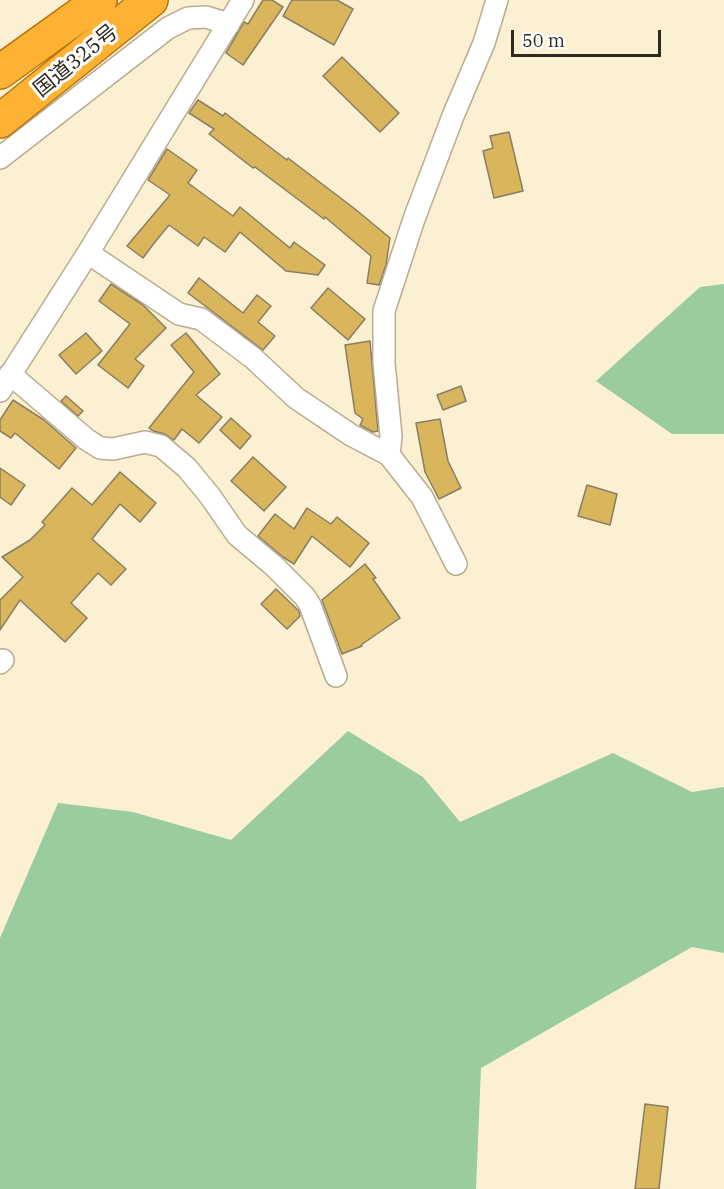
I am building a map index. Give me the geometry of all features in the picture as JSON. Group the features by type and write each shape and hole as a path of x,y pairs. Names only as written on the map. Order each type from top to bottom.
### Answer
{"highway":[{"name":"国道325号","path":"0,72 100,0"},
{"name":"国道325号","path":"0,122 151,0"}],"street":[{"path":"243,0 88,253 5,383 100,448 113,449 144,442 161,446 188,468 237,535 274,566 305,597 336,676"},
{"path":"389,455 391,436 384,363 384,311 414,219 453,116 484,43 497,0"},
{"path":"0,158 168,28 188,18 206,16 229,24"},
{"path":"88,253 179,314 201,320 254,358 296,398 351,435 389,455 422,497 456,564"}],"green space":[{"path":"724,284 724,434 672,434 596,381 700,287"},
{"path":"348,731 423,777 460,822 613,753 692,792 724,787 724,953 692,947 481,1068 476,1189 0,1189 0,938 58,803 133,812 231,840"}],"building":[{"path":"263,0 272,0 283,7 243,65 226,53 244,22 248,24"},
{"path":"292,0 337,0 353,9 334,45 283,16"},
{"path":"342,57 399,113 380,132 323,76"},
{"path":"198,100 223,116 225,113 287,160 288,158 390,238 386,265 379,285 367,283 371,256 325,217 324,219 209,134 214,129 189,113"},
{"path":"509,132 523,191 494,198 483,151 493,148 490,136"},
{"path":"167,149 197,170 188,183 233,216 240,207 290,248 294,242 325,265 318,275 286,271 240,232 225,252 204,237 198,246 169,225 143,258 127,246 170,195 148,180"},
{"path":"199,278 243,313 257,295 271,306 258,322 275,336 263,350 188,293"},
{"path":"111,284 143,305 166,328 135,359 144,366 128,388 98,365 130,324 99,301"},
{"path":"328,288 365,319 348,340 311,308"},
{"path":"86,333 102,351 76,374 59,355"},
{"path":"186,333 220,374 196,395 222,417 199,443 182,429 174,440 149,428 194,372 171,345"},
{"path":"370,341 378,431 373,432 360,425 363,419 355,413 345,345"},
{"path":"461,386 466,401 443,410 437,395"},
{"path":"66,396 83,411 78,416 61,401"},
{"path":"13,400 44,420 76,448 59,469 15,433 11,438 0,431 0,420"},
{"path":"231,418 251,436 240,449 220,430"},
{"path":"440,419 448,461 461,488 439,499 425,472 416,423"},
{"path":"253,457 286,487 264,511 231,481"},
{"path":"0,468 25,485 11,505 0,497"},
{"path":"120,472 156,503 140,522 120,504 92,539 126,569 111,585 98,573 71,603 87,618 65,642 20,600 0,630 0,600 23,577 2,557 30,540 45,525 42,522 72,488 92,505"},
{"path":"587,485 617,494 610,525 578,516"},
{"path":"307,508 331,524 337,517 369,543 350,567 312,536 294,564 258,536 275,514 294,529"},
{"path":"365,564 400,618 362,646 342,654 322,600"},
{"path":"276,589 299,611 300,616 287,629 261,604"},
{"path":"645,1104 668,1107 659,1189 635,1189"}]}
